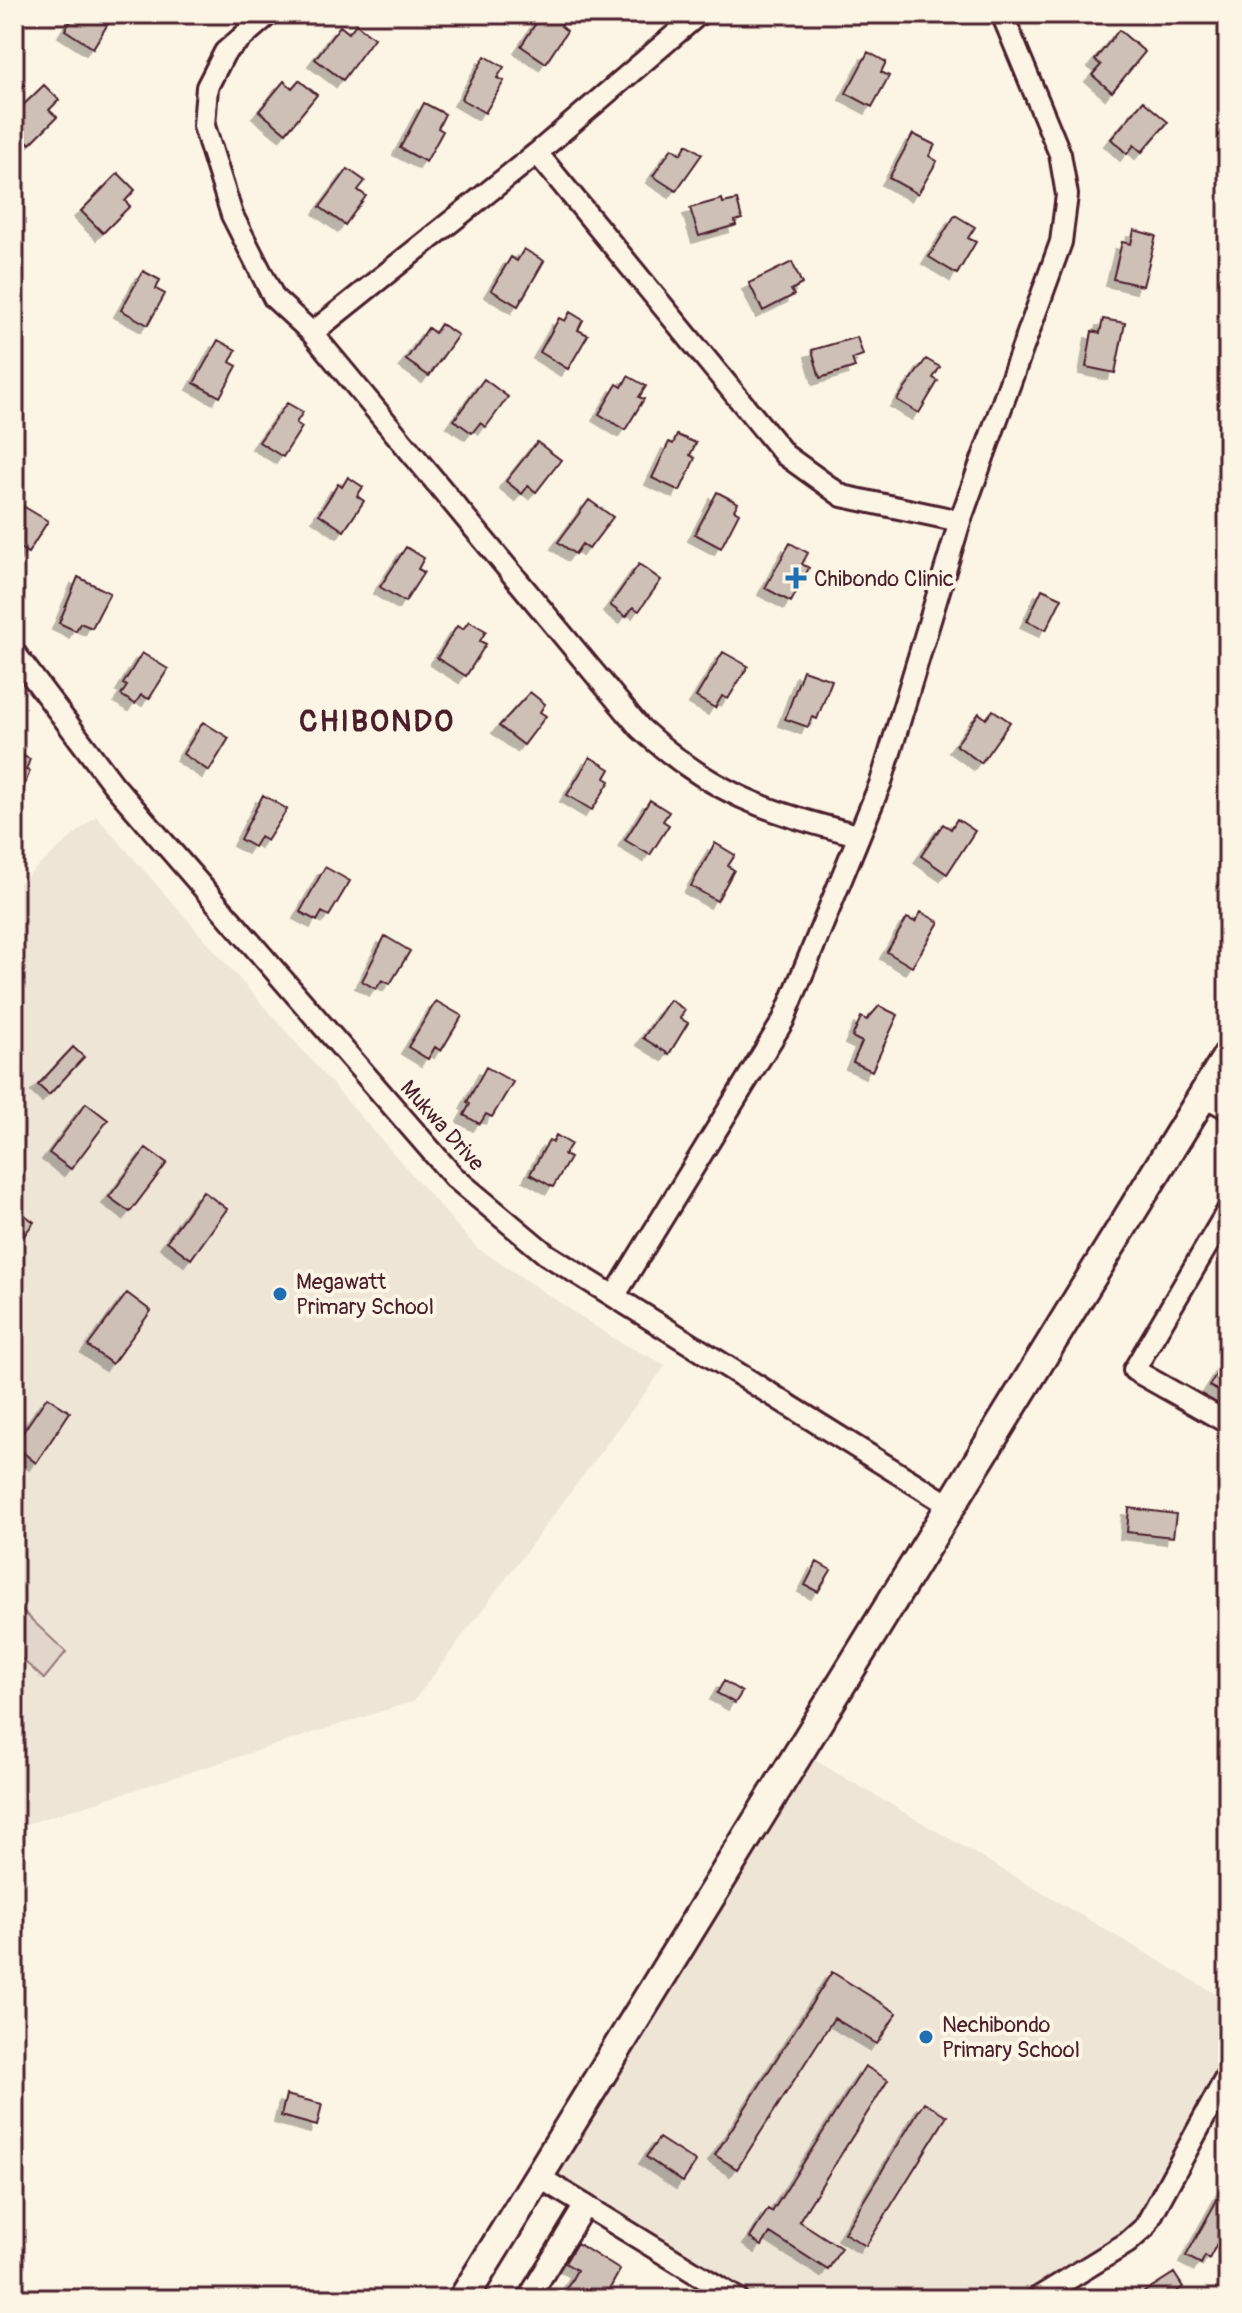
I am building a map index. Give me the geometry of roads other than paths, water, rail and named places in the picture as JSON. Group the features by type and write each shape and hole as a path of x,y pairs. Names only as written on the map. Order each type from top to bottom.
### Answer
{"street":[{"path":"269,14 225,52 207,87 204,126 232,215 274,298 312,333 640,728 669,755 720,788 781,815 858,835"},
{"path":"312,333 537,153 699,14"},
{"path":"615,1295 783,1021 881,782 960,521 1061,242 1067,195 1060,154 1002,14"},
{"path":"537,153 785,455 842,496 960,521"},
{"name":"Mukwa Drive","path":"15,655 113,784 454,1177 546,1254 949,1505"},
{"path":"463,2299 1228,1055"},
{"path":"1203,1095 1228,1109"},
{"path":"1228,1210 1134,1370 1228,1423"},
{"path":"1036,2299 1127,2243 1145,2227 1228,2074"},
{"path":"539,2177 738,2299"},
{"path":"528,2299 585,2205"}],"place":[{"name":"Chibondo Clinic","path":"796,578"},
{"name":"Megawatt Primary School","path":"280,1294"},
{"name":"Nechibondo Primary School","path":"926,2037"}],"district":[{"name":"CHIBONDO","path":"377,721"}]}
